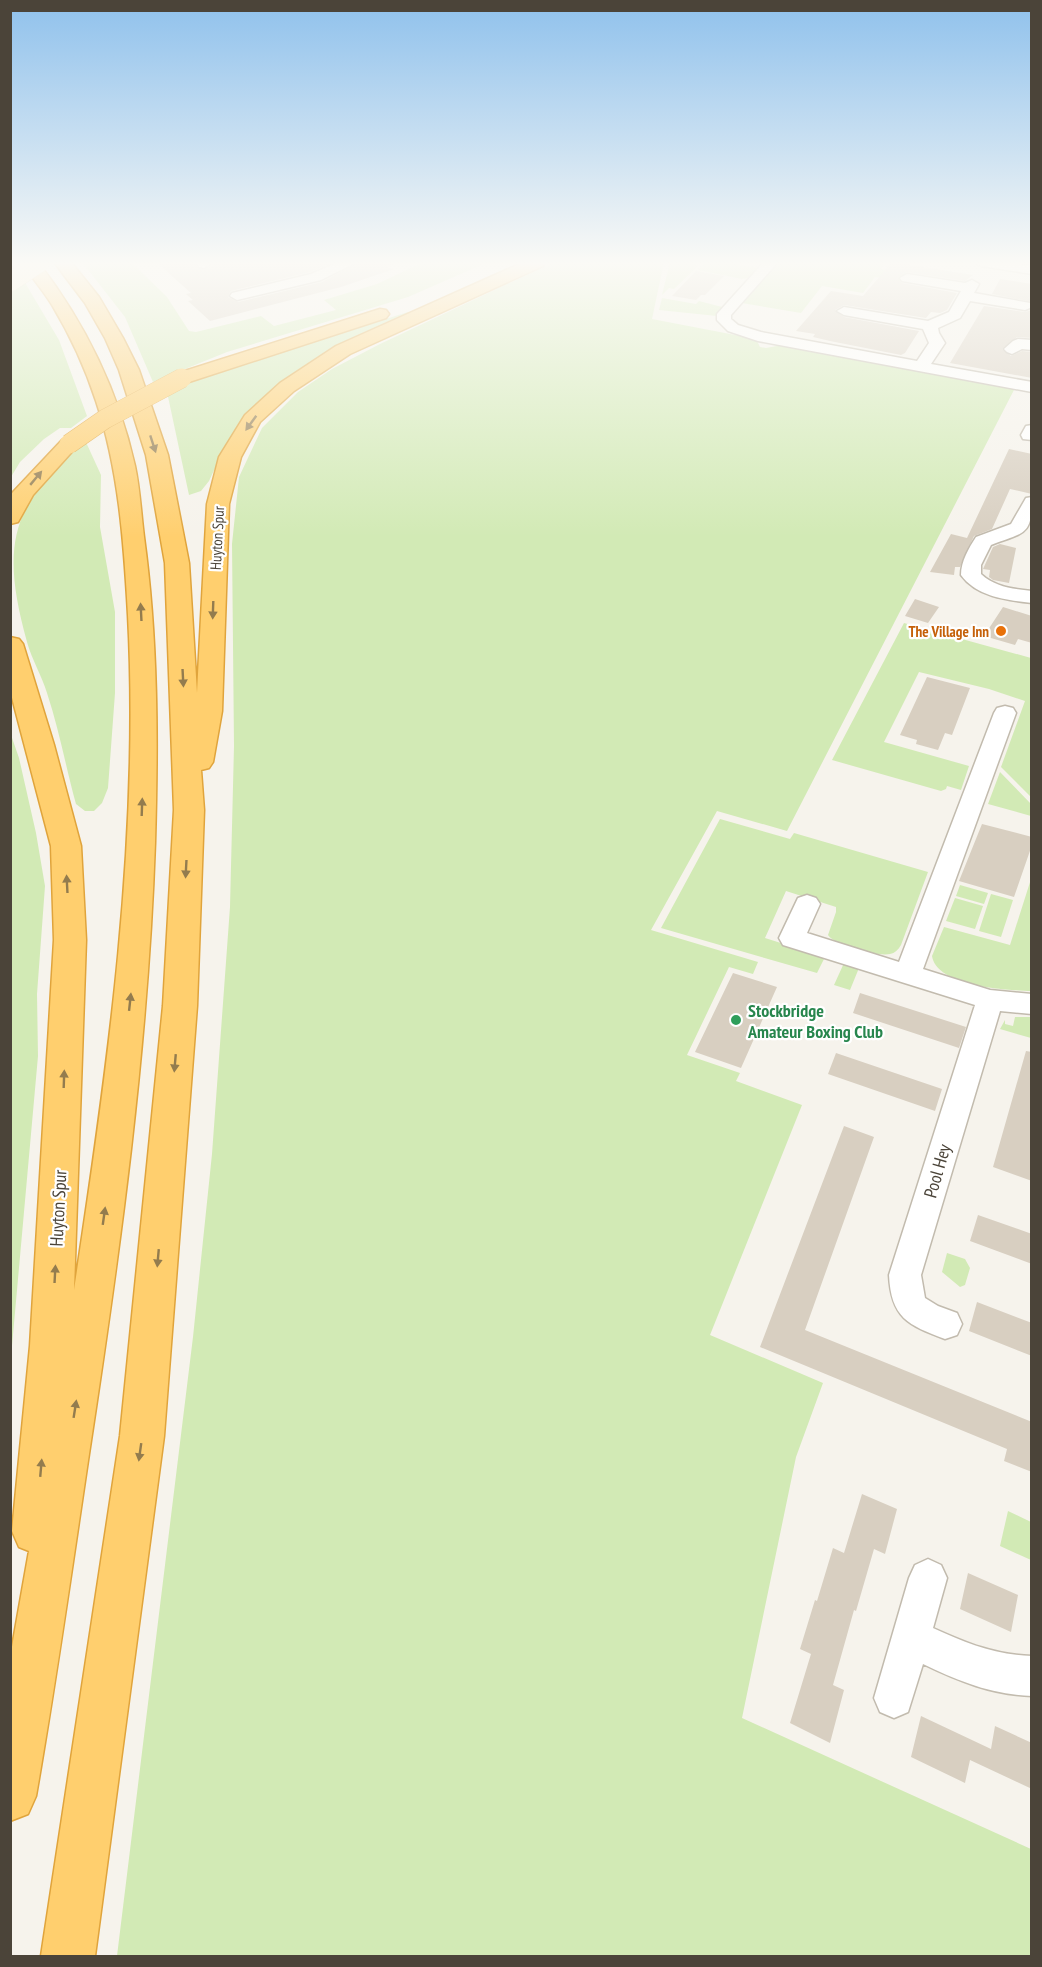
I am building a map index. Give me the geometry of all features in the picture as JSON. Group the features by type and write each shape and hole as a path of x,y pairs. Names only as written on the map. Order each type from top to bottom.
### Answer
{"highway":[{"path":"12,1787 93,1300 114,1146 133,964 140,870 144,672 139,582 124,463 99,383 86,354"},
{"path":"68,1956 142,1436 180,1006 189,810 177,563 157,455 121,354"},
{"path":"10,517 24,492 69,444 133,403 182,378 257,354"},
{"name":"Huyton Spur","path":"189,810 209,711 218,504 230,457 252,419 287,387 337,354"},
{"name":"Huyton Spur","path":"10,644 40,745 66,846 70,940 51,1346 12,1787"}],"street":[{"path":"855,354 1032,387"},
{"path":"922,366 930,354"},
{"path":"1032,430 1029,435 1032,435"},
{"path":"1032,502 1018,528 983,542 971,565 971,576 980,585 999,592 1032,597"},
{"path":"908,974 1005,713"},
{"path":"807,904 792,938 990,1000 1032,1004"},
{"name":"Pool Hey","path":"945,1324 918,1314 906,1295 905,1275 990,1000"},
{"path":"894,1698 928,1578"},
{"path":"911,1638 992,1673 1013,1677 1032,1676"}],"green space":[{"path":"11,354 64,354 87,416 71,428 60,428 44,439 20,462 11,477"},
{"path":"141,354 223,354 153,382"},
{"path":"275,354 328,354 278,384 250,412 223,451 209,481 201,491 189,495 167,392 191,380"},
{"path":"361,354 830,354 1015,388 787,831 717,811 651,930 758,962 753,974 729,967 687,1055 740,1073 736,1081 802,1105 710,1335 823,1383 796,1457 742,1718 1031,1849 1031,1956 117,1956 193,1337 212,1154 230,907 234,746 232,544 239,477 262,428 298,392 332,369"},
{"path":"85,440 101,475 100,527 115,612 115,693 108,788 102,803 94,811 85,811 76,804 45,687 27,642 14,580 14,554 18,530 26,507 40,485"},
{"path":"904,623 1031,658 1031,797 1001,767 1025,701 989,689 919,672 884,742 969,766 961,790 947,786 941,791 832,760"},
{"path":"11,735 19,758 36,833 45,886 37,994 38,1056 11,1357"},
{"path":"1000,772 1031,804 1031,816 988,804"},
{"path":"720,819 790,839 794,833 928,872 900,947 890,954 876,954 839,943 828,935 836,907 786,891 765,938 825,957 817,973 661,928"},
{"path":"1031,879 1031,991 974,985 946,974 937,966 932,956 944,927 1010,945"},
{"path":"960,885 988,893 984,904 956,896"},
{"path":"991,894 1013,900 1001,937 979,931"},
{"path":"955,898 983,906 975,929 946,921"},
{"path":"844,963 859,968 850,990 834,985"},
{"path":"1015,1017 1031,1017 1031,1038 1000,1029 1005,1020 1005,1024 1013,1026"},
{"path":"947,1253 965,1259 970,1268 965,1285 960,1287 942,1272"},
{"path":"1008,1511 1031,1522 1031,1560 1000,1546"}],"building":[{"path":"955,354 1008,354 1011,356 1032,354 1032,378 950,363"},
{"path":"1009,449 1032,454 1032,494 1010,489 992,529 974,536 960,567 955,567 954,575 930,572 951,534 967,538"},
{"path":"1000,544 1016,548 1009,583 993,580 989,577 990,570 983,569 993,547"},
{"path":"915,599 939,607 928,623 905,616"},
{"name":"The Village Inn","path":"1003,607 1032,616 1032,643 1018,639 1015,645 984,636"},
{"path":"927,677 970,688 952,735 945,733 938,750 916,744 917,740 900,735"},
{"path":"982,824 1032,837 1032,845 1014,897 959,881"},
{"name":"Stockbridge Amateur Boxing Club","path":"733,973 777,987 741,1068 695,1052"},
{"path":"860,993 966,1027 959,1048 853,1013"},
{"path":"1026,1051 1032,1052 1032,1181 993,1167"},
{"path":"836,1053 942,1089 935,1111 828,1074"},
{"path":"844,1126 874,1137 805,1330 1032,1422 1032,1472 1004,1461 1007,1449 760,1347"},
{"path":"978,1215 1032,1234 1032,1264 970,1241"},
{"path":"977,1302 1032,1323 1032,1356 969,1331"},
{"path":"862,1494 897,1509 885,1554 874,1549 856,1611 854,1610 833,1685 844,1690 830,1743 790,1723 811,1654 800,1649 815,1600 817,1601 833,1548 844,1553"},
{"path":"968,1573 1018,1595 1011,1632 960,1609"},
{"path":"921,1716 991,1749 995,1726 1032,1743 1032,1789 970,1760 965,1783 911,1757"}],"place":[{"name":"The Village Inn","path":"1001,631"},
{"name":"Stockbridge Amateur Boxing Club","path":"736,1020"}]}
